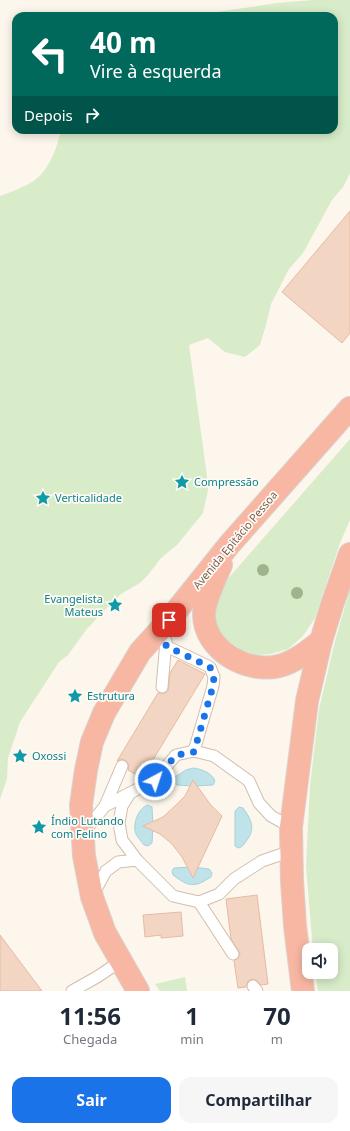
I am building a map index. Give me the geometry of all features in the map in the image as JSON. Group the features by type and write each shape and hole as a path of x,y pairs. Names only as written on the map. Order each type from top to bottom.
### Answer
{"highway":[{"name":"Avenida Epitácio Pessoa","path":"138,991 105,933 92,897 84,856 81,805 92,742 104,713 140,652 169,620 229,545 350,408"},
{"path":"229,545 212,586 204,612 205,625 211,638 222,650 237,661 262,669 280,666 292,661 321,641"},
{"path":"303,991 295,926 291,851 292,828 307,701 321,641 350,554"}],"lane":[{"path":"162,686 169,620"},
{"path":"166,646 210,667 214,677 213,686 194,752"},
{"path":"105,806 131,791 155,780 176,755 194,752 214,756 249,781 260,803 271,816 292,828"},
{"path":"82,834 105,806 122,766"},
{"path":"131,791 122,806 119,823 122,840 137,860 173,896 199,902 219,894 234,879 262,861 291,851"},
{"path":"92,897 106,871 118,862 137,860"},
{"path":"199,902 233,954"},
{"path":"72,991 121,962"}],"green space":[{"path":"312,0 350,0 350,173 343,187 332,200 303,253 289,269 271,304 260,345 245,357 225,352 208,338 189,345 208,490 203,513 177,545 161,558 140,583 121,594 86,630 68,655 59,662 20,722 8,758 7,779 0,799 0,196 27,185 35,180 45,170 52,157 60,134 338,134 338,12 217,12 277,3"},
{"path":"350,439 350,520 340,543 315,618 303,636 288,649 271,654 258,655 243,651 227,640 218,630 213,618 218,590"},
{"path":"350,589 350,991 318,991 316,979 338,979 338,943 312,943 306,866 310,786 319,709 335,641"},
{"path":"185,977 187,991 160,991 155,984"}],"water":[{"path":"193,768 203,770 214,778 215,781 213,785 177,785 174,782 175,777 186,770"},
{"path":"148,805 152,807 153,826 152,843 148,846 144,845 136,834 135,822 141,810"},
{"path":"239,807 243,808 246,812 252,828 250,836 242,846 238,848 235,846 235,811"},
{"path":"193,867 209,869 212,873 211,877 200,883 192,885 183,882 173,875 172,871 174,868"}],"building":[{"path":"350,211 350,333 342,343 282,292"},
{"path":"178,660 205,674 142,778 128,770 129,765 125,760 121,759 117,761 158,693 165,693 168,691 170,673"},
{"path":"193,780 210,804 222,816 193,878 182,857 172,844 160,834 143,826 163,817 175,806 185,796"},
{"path":"257,895 268,984 261,985 256,980 252,979 248,981 246,987 238,988 234,961 239,957 240,953 231,939 226,899"},
{"path":"181,912 183,936 161,938 161,935 145,937 143,915"},
{"path":"0,935 42,991 0,991"}],"place":[{"name":"Compressão","path":"182,482"},
{"name":"Verticalidade","path":"43,498"},
{"name":"Evangelista Mateus","path":"115,605"},
{"name":"Estrutura","path":"75,696"},
{"name":"Oxossi","path":"20,756"},
{"name":"Índio Lutando com Felino","path":"39,827"}],"route":[{"path":"155,780 176,755 194,752 213,686 214,677 210,667 166,646 169,620"}]}
